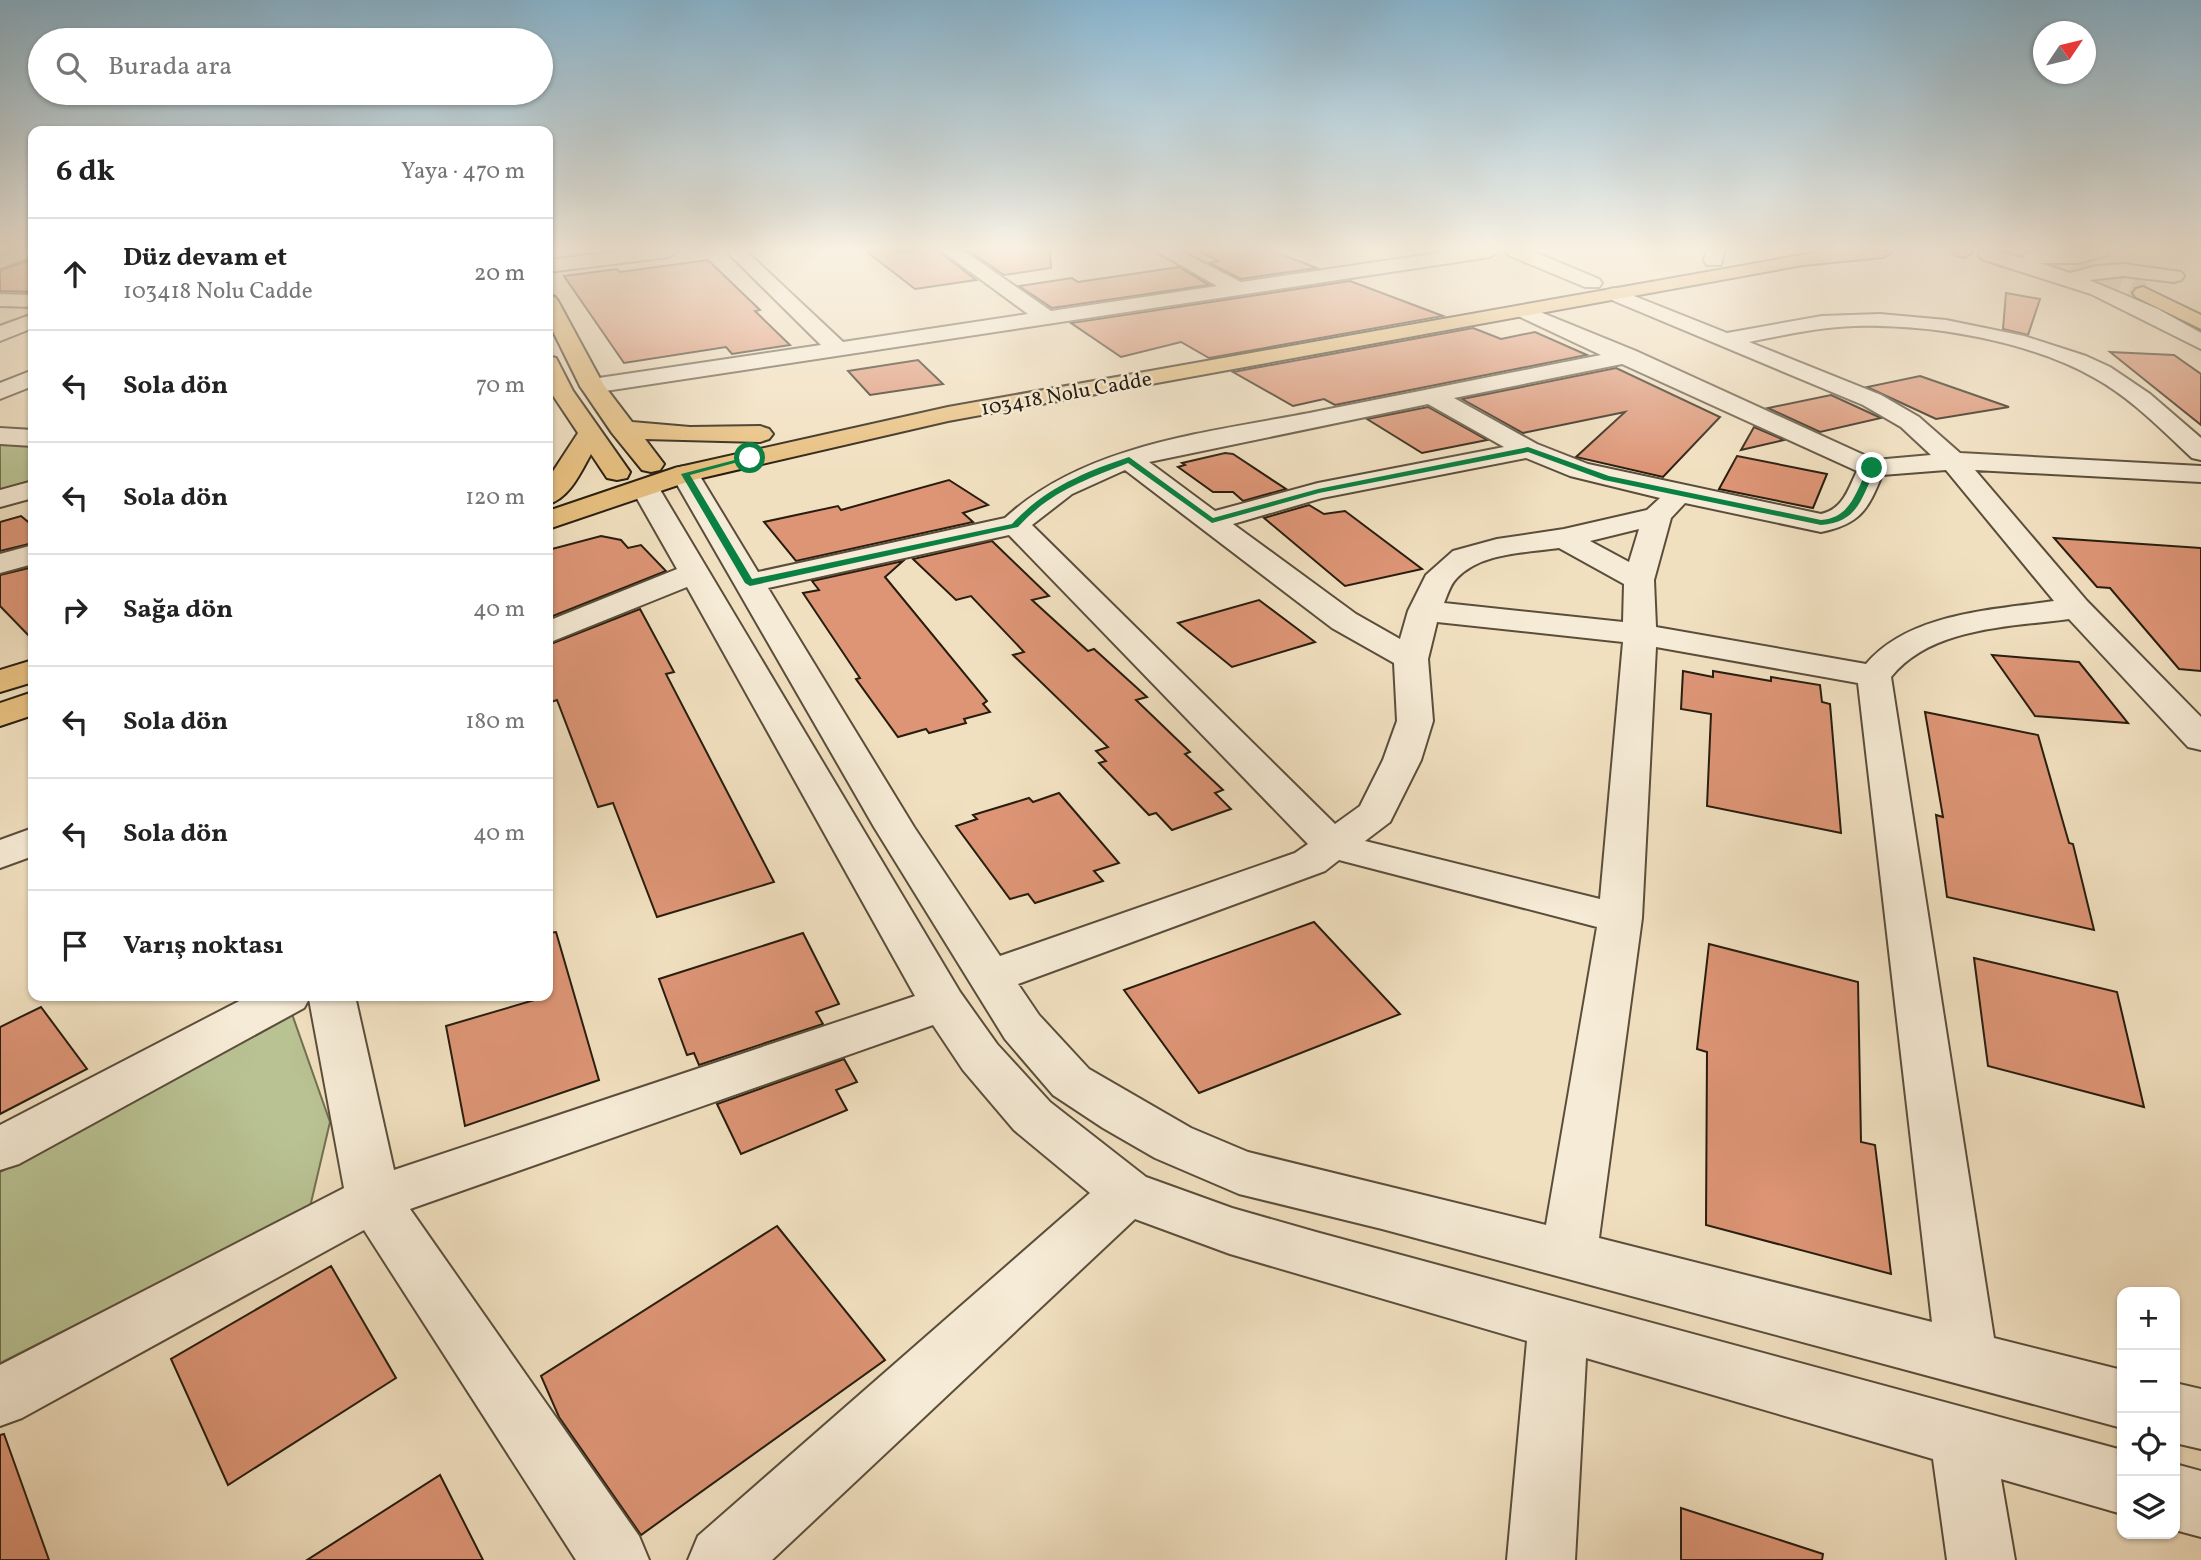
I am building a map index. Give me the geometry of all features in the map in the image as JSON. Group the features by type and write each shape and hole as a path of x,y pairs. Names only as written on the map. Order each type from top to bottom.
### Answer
{"main road":[{"path":"560,324 592,386 621,428 629,477"},
{"path":"553,495 629,477 760,434 963,392 1387,324"},
{"name":"103418 Nolu Cadde","path":"553,517 629,477 948,414 1452,324"},
{"path":"555,392 629,477"},
{"path":"621,428 654,434 689,436 760,434"},
{"path":"553,490 566,475 590,434"},
{"path":"0,682 28,672"},
{"path":"0,715 28,705"}],"street":[{"path":"2,332 23,324"},
{"path":"812,324 838,349"},
{"path":"592,386 1009,324"},
{"path":"1553,324 1872,468 1953,461 2201,474"},
{"path":"1688,324 1872,400 1910,422 1953,461 2076,608 2201,739"},
{"path":"1728,340 1818,324"},
{"path":"1920,324 2043,348 2078,359 2103,372 2136,396 2201,452"},
{"path":"2172,324 2201,342"},
{"path":"2,332 28,329"},
{"path":"750,583 1015,526 1034,505 1066,485 1129,460 1628,356"},
{"path":"0,392 28,379"},
{"path":"1434,397 1528,450 1607,478 1668,505 1821,523 1837,522 1849,514 1872,468"},
{"path":"0,436 28,438"},
{"path":"1212,521 1318,491 1528,450"},
{"path":"1129,460 1344,621 1411,659"},
{"path":"629,477 695,573 943,1004 980,1057 1032,1116 1127,1193 1230,1231 2117,1481"},
{"path":"629,477 750,583 894,827 1022,1027 1071,1082 1121,1114 1173,1143 1239,1172 2117,1398"},
{"path":"0,499 28,491"},
{"path":"990,977 1310,862 1333,846 1376,813 1402,760 1415,721 1411,659 1424,611 1441,575 1464,557 1497,548 1564,538 1668,505"},
{"path":"1569,1255 1620,918 1640,634 1639,580 1668,505"},
{"path":"1015,526 1333,846 1620,918"},
{"path":"1564,538 1639,580"},
{"path":"0,564 28,556"},
{"path":"553,631 695,573"},
{"path":"1967,1360 1874,676 1894,653 1932,634 1987,621 2076,608"},
{"path":"1424,611 1640,634 1874,676"},
{"path":"0,855 28,843"},
{"path":"0,1149 279,1001"},
{"path":"333,1001 373,1199 615,1560"},
{"path":"0,1397 373,1199 943,1004"},
{"path":"722,1560 1127,1193"},
{"path":"1541,1560 1558,1324"},
{"path":"2180,1414 2201,1419"},
{"path":"1962,1437 1981,1560"},
{"path":"2180,1498 2201,1504"}],"green space":[{"path":"0,439 28,441 28,486 0,494"},
{"path":"292,1014 330,1122 310,1207 0,1363 0,1172"}],"building":[{"path":"597,324 768,324 790,345 732,354 726,347 624,363"},
{"path":"1072,324 1400,324 1209,358 1181,342 1121,357"},
{"path":"2003,324 2032,324 2028,335 2003,329"},
{"path":"1473,328 1501,339 1535,332 1587,355 1335,405 1324,399 1293,406 1233,372"},
{"path":"2110,352 2174,355 2201,374 2201,425"},
{"path":"918,360 943,384 870,395 848,371"},
{"path":"1616,368 1720,417 1663,477 1576,457 1625,412 1523,433 1462,399"},
{"path":"1920,376 2009,407 1936,419 1867,387"},
{"path":"1831,395 1881,418 1820,432 1768,408"},
{"path":"1428,407 1487,440 1422,453 1367,419"},
{"path":"1754,427 1784,440 1741,450"},
{"path":"1225,453 1233,454 1286,489 1243,501 1233,492 1213,492 1178,467 1185,465 1182,463"},
{"path":"1737,456 1827,474 1813,508 1719,489"},
{"path":"949,480 988,505 963,513 973,522 796,561 764,522 838,506 841,510"},
{"path":"1309,505 1324,514 1345,511 1422,569 1345,586 1264,518"},
{"path":"21,516 28,522 28,544 0,551 0,522"},
{"path":"601,536 621,540 628,548 641,545 666,571 553,616 553,549"},
{"path":"2054,538 2201,548 2201,671 2179,669 2110,588 2097,587"},
{"path":"992,541 1049,596 1032,600 1088,651 1094,649 1147,697 1136,700 1190,752 1185,754 1223,790 1215,793 1231,809 1172,830 1156,813 1149,815 1099,763 1106,761 1096,751 1108,747 1013,655 1024,652 971,596 956,600 913,559"},
{"path":"903,561 885,577 987,701 983,704 990,712 964,719 966,723 929,733 926,729 898,737 856,679 860,678 803,593 819,590 812,581"},
{"path":"28,568 28,635 0,606 0,575"},
{"path":"1259,600 1315,642 1232,667 1178,623"},
{"path":"640,609 674,672 666,674 774,882 657,917 613,803 598,807 557,700 553,701 553,643"},
{"path":"1992,655 2079,662 2128,723 2035,716"},
{"path":"1683,671 1713,677 1713,671 1771,681 1771,677 1820,685 1822,702 1830,704 1841,833 1707,806 1711,714 1681,709"},
{"path":"1925,712 2038,735 2069,843 2073,844 2094,930 1947,897 1936,815 1943,817"},
{"path":"1059,793 1119,863 1094,871 1103,881 1035,903 1028,894 1010,899 956,826 977,819 973,815 1029,798 1033,802"},
{"path":"1314,922 1400,1014 1199,1093 1124,990"},
{"path":"553,932 556,932 599,1080 465,1126 446,1026 531,1001 553,1001"},
{"path":"803,933 839,1004 816,1012 823,1024 699,1065 694,1053 687,1055 659,979"},
{"path":"1709,944 1858,982 1861,1142 1875,1145 1891,1274 1706,1225 1707,1052 1697,1049"},
{"path":"1974,958 2117,992 2144,1107 1988,1066"},
{"path":"41,1007 87,1069 0,1114 0,1027"},
{"path":"844,1059 857,1082 836,1090 847,1110 741,1154 717,1104"},
{"path":"777,1226 885,1360 641,1535 559,1417 541,1376"},
{"path":"331,1266 396,1378 228,1485 171,1359"},
{"path":"4,1434 49,1560 0,1560 0,1435"},
{"path":"440,1475 483,1560 307,1560"},
{"path":"1681,1508 1823,1554 1822,1560 1681,1560"}],"route":[{"path":"750,458 685,474 750,583 1015,526 1034,505 1066,485 1129,460 1212,521 1318,491 1528,450 1607,478 1821,523 1837,522 1849,514 1872,468"}]}
